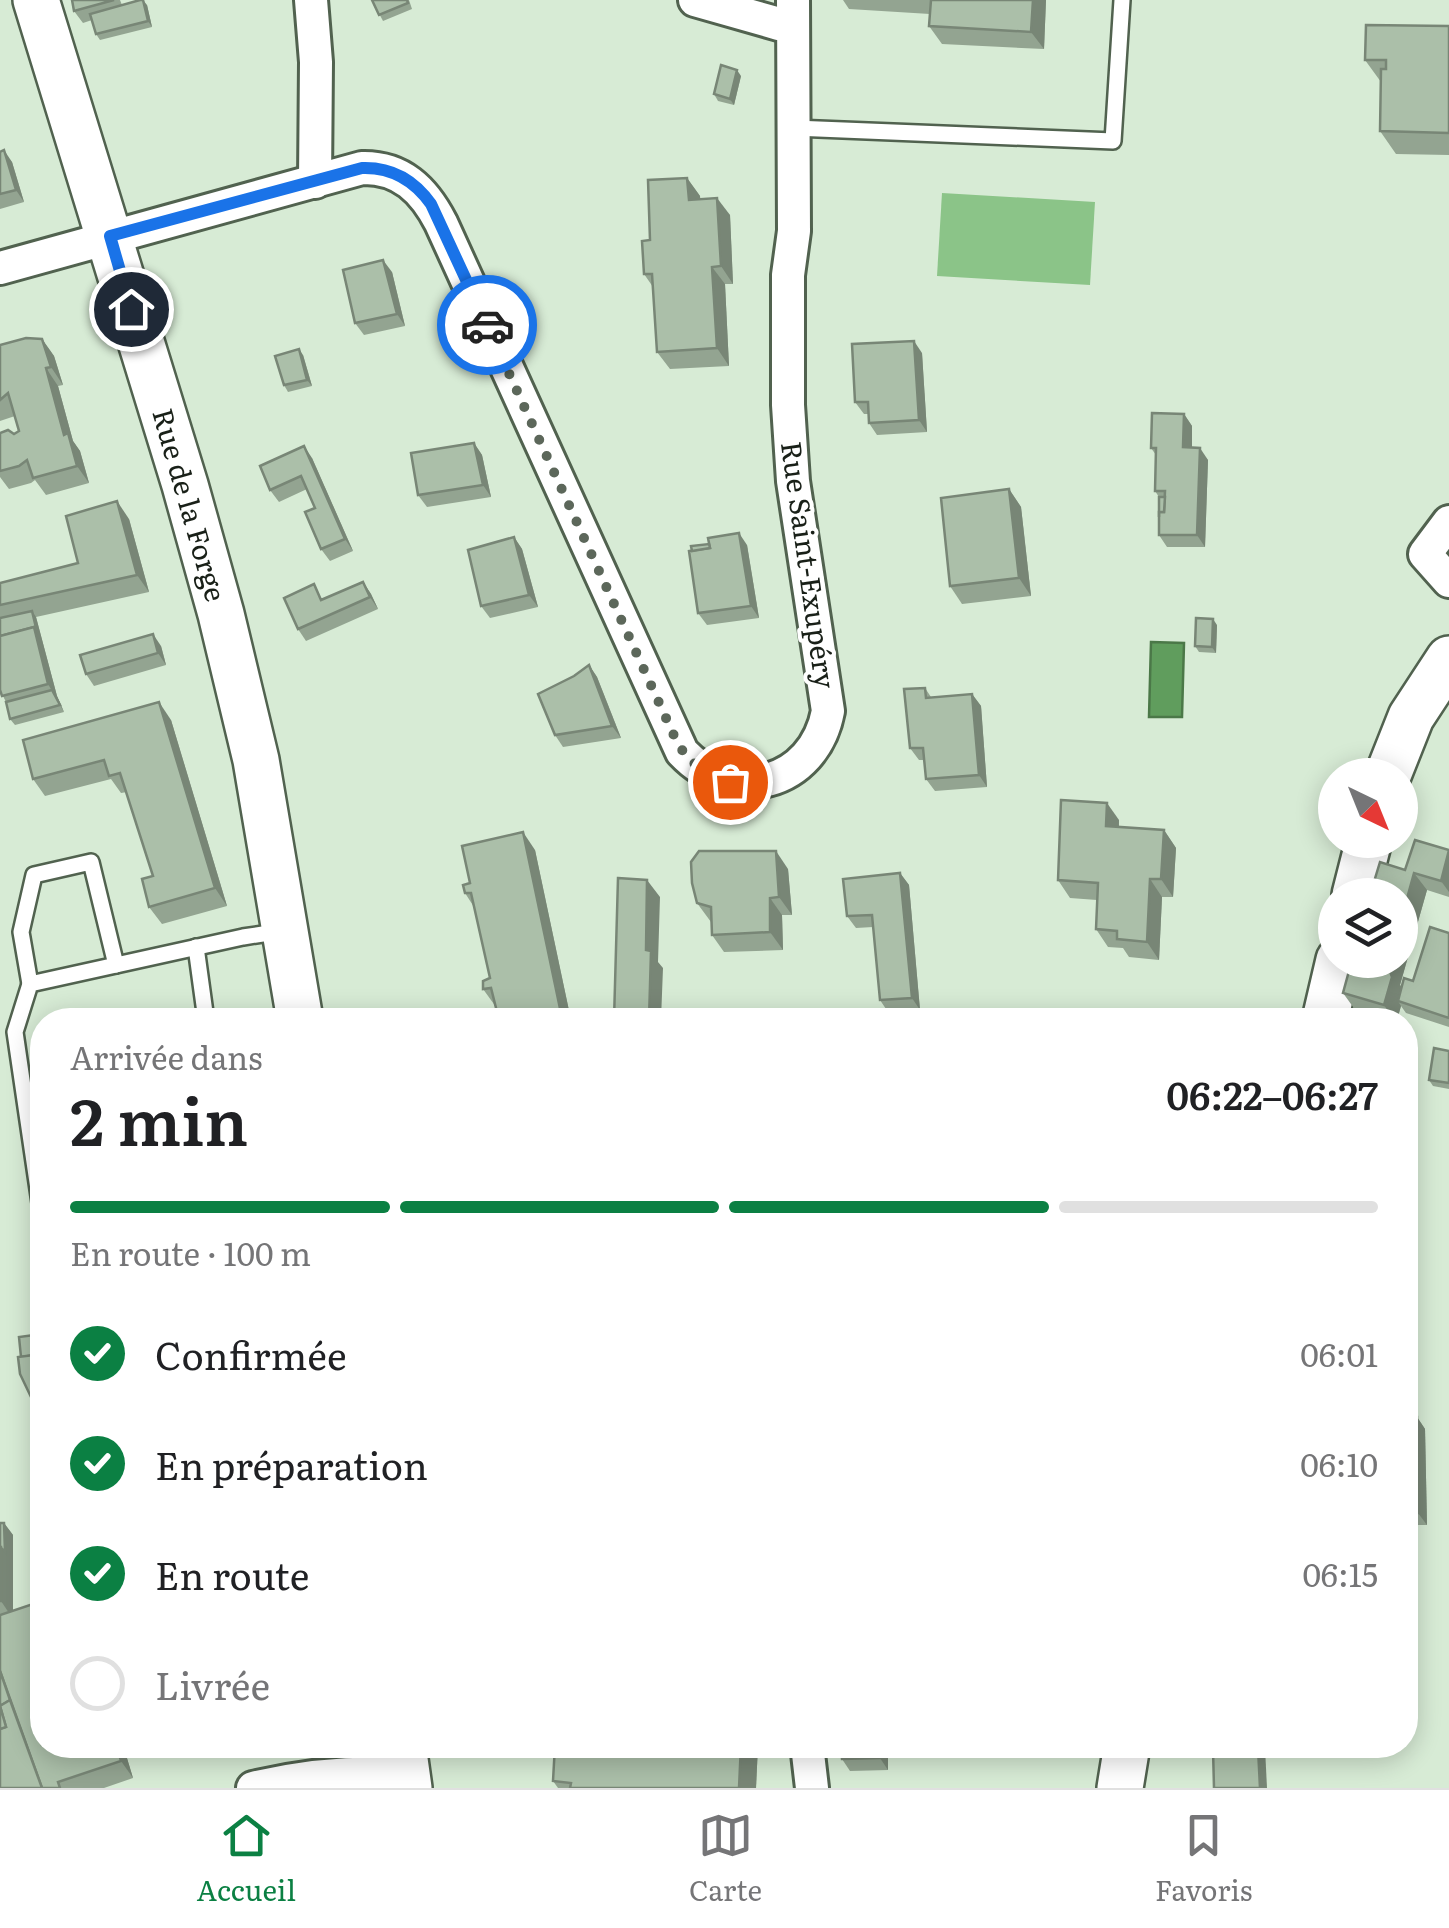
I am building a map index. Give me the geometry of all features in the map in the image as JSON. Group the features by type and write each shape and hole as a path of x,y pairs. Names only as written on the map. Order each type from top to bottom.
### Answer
{"main road":[{"name":"Rue de la Forge","path":"36,0 221,614 256,760 298,1008"},
{"path":"1395,758 1411,717 1449,659"},
{"path":"1327,1008 1334,978"},
{"path":"1120,1788 1125,1758"}],"street":[{"path":"311,0 316,62 316,182"},
{"path":"694,0 779,24 793,12"},
{"name":"Rue Saint-Exupéry","path":"0,268 362,168 390,171 419,188 441,224 682,752 713,776 730,782 758,782 781,776 806,759 824,733 828,711 792,480 788,405 788,275 794,231 793,12"},
{"path":"1449,522 1425,554 1449,581"},
{"path":"809,1758 812,1788"},
{"path":"253,1788 298,1777 406,1769"}],"lane":[{"path":"794,128 1113,142 1122,0"},
{"path":"30,1135 15,1032 30,984 21,932 34,875 91,862 116,965"},
{"path":"30,984 286,931"},
{"path":"196,947 204,1008"}],"shaded area":[{"path":"942,193 1095,202 1090,285 937,276"},
{"path":"1151,642 1184,643 1182,717 1149,717"}],"building":[{"path":"72,0 114,0 74,11"},
{"path":"140,0 148,21 96,34 90,14"},
{"path":"372,0 407,0 408,3 379,15"},
{"path":"931,0 1033,0 1031,32 929,26"},
{"path":"1366,25 1449,26 1449,133 1380,131 1381,69 1386,69 1386,60 1365,60"},
{"path":"721,65 737,70 730,99 714,94"},
{"path":"4,150 16,190 0,194 0,152"},
{"path":"687,178 689,200 717,198 721,266 712,267 717,348 657,352 652,274 644,274 642,241 650,240 648,180"},
{"path":"383,260 397,314 355,323 343,270"},
{"path":"26,338 42,339 64,435 68,433 77,466 33,478 27,460 0,471 0,433 19,431 8,393 0,400 0,345"},
{"path":"914,341 919,420 869,423 868,402 855,402 852,344"},
{"path":"299,349 307,380 284,385 275,356"},
{"path":"1152,413 1184,414 1183,447 1200,448 1197,535 1159,535 1159,512 1164,512 1165,491 1155,491"},
{"path":"474,443 483,485 418,495 411,453"},
{"path":"304,446 345,539 321,549 305,512 315,508 301,476 270,490 260,466"},
{"path":"1009,489 1019,578 950,586 941,498"},
{"path":"1159,497 1165,497 1164,512 1159,512"},
{"path":"117,501 137,575 0,605 0,583 78,563 66,516"},
{"path":"739,533 751,606 698,613 689,551 710,548 708,538"},
{"path":"514,537 529,595 481,606 468,550"},
{"path":"709,544 710,548 692,551 691,546"},
{"path":"363,582 370,597 298,629 284,598 314,584 321,600"},
{"path":"32,611 37,632 34,627 0,636 0,618"},
{"path":"1196,618 1213,619 1212,647 1195,646"},
{"path":"34,627 48,684 2,696 0,636"},
{"path":"153,634 158,653 86,674 80,655"},
{"path":"589,665 612,726 555,735 538,694"},
{"path":"925,688 926,698 972,694 979,775 926,779 923,748 910,748 904,689"},
{"path":"52,690 60,705 10,719 6,702"},
{"path":"159,702 215,888 149,907 142,879 153,876 120,773 109,776 104,760 33,779 23,740"},
{"path":"1061,800 1107,803 1106,826 1164,830 1161,879 1150,879 1147,942 1117,939 1117,931 1096,929 1098,883 1058,880"},
{"path":"523,832 560,1008 496,1008 491,988 483,989 483,981 490,978 471,893 465,893 463,885 470,883 462,846"},
{"path":"1418,841 1449,850 1441,881 1414,873 1413,878 1375,878 1380,862 1405,870 1409,858 1418,858"},
{"path":"699,851 776,851 779,897 770,898 770,932 712,935 711,907 697,903 692,883 691,862"},
{"path":"900,873 912,998 880,1000 872,915 847,916 843,879"},
{"path":"618,878 647,880 649,1008 614,1008"},
{"path":"1430,927 1449,933 1449,1018 1398,1001 1404,978 1418,978"},
{"path":"1347,978 1392,978 1384,1005 1343,993"},
{"path":"1434,1048 1449,1051 1449,1083 1429,1080"},
{"path":"30,1336 30,1356 21,1357 19,1337"},
{"path":"30,1356 30,1395 20,1374 18,1357"},
{"path":"0,1523 4,1523 5,1552 0,1547"},
{"path":"30,1605 30,1755 0,1671 0,1615"},
{"path":"0,1671 10,1700 0,1706"},
{"path":"10,1700 42,1788 0,1788 0,1729 6,1727 0,1706"},
{"path":"0,1706 6,1727 0,1729"},
{"path":"31,1758 120,1758 121,1761 58,1782 60,1788 42,1788"},
{"path":"554,1758 740,1758 739,1788 570,1788 571,1783 553,1781"},
{"path":"1213,1758 1258,1758 1260,1788 1214,1788"}],"way so far":[{"path":"487,325 682,752 713,776 730,782"}],"route":[{"path":"131,309 110,236 376,167 406,179 431,204 487,325"}]}
